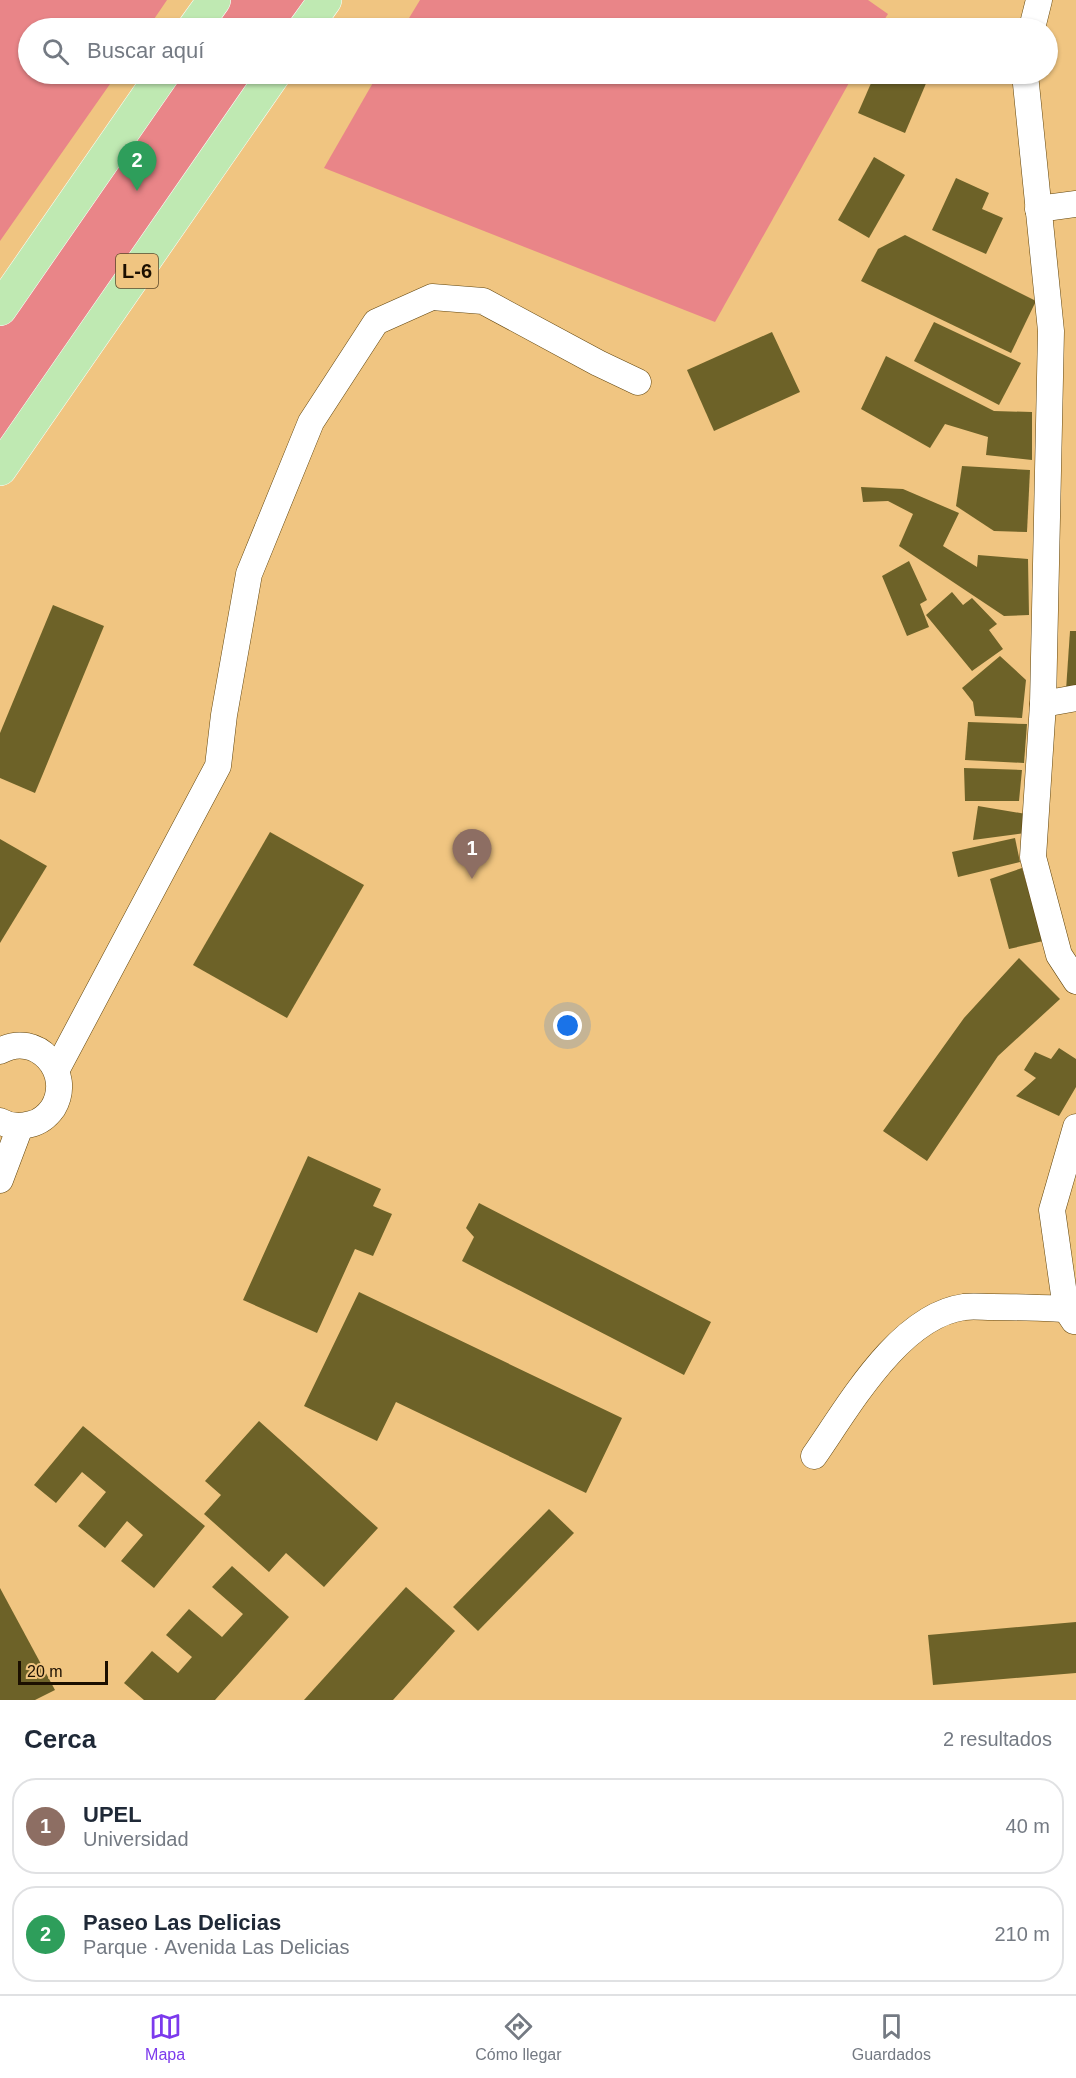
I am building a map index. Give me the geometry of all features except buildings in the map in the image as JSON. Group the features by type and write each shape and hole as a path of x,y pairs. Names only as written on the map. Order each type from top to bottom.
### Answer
{"main road":[{"path":"201,18 214,0"},
{"path":"312,18 325,0"},
{"path":"0,309 156,84"},
{"name":"L-6","path":"0,469 267,84"}],"street":[{"path":"1034,18 1039,0"},
{"path":"1026,84 1051,332 1043,704 1033,857 1059,956 1076,981"},
{"path":"1038,209 1076,204"},
{"path":"57,1069 218,766 224,715 249,574 311,422 376,322 432,297 483,301 597,363 638,382"},
{"path":"1043,704 1076,698"},
{"path":"0,1180 10,1124 36,1123 49,1114 57,1101 60,1085 57,1069 48,1056 34,1048 19,1046 1,1049"},
{"path":"814,1456 881,1362 899,1342 919,1326 964,1307 1071,1316 1053,1210 1076,1127"}],"shaded area":[{"path":"0,0 167,0 155,18 18,18 18,84 110,84 0,241"},
{"path":"214,0 325,0 312,18 201,18"},
{"path":"420,0 868,0 888,14 885,18 409,18"},
{"path":"156,84 267,84 0,469 0,309"},
{"path":"372,84 848,84 715,322 324,168"}],"place":[{"name":"Paseo Las Delicias","path":"137,191"},
{"name":"UPEL","path":"472,879"}]}
